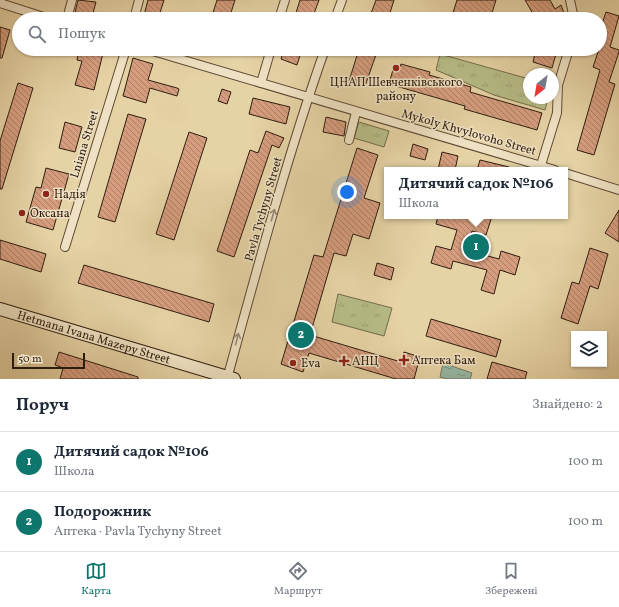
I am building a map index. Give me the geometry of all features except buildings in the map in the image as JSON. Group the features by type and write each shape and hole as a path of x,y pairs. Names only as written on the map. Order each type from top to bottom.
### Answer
{"main road":[{"name":"Hetmana Ivana Mazepy Street","path":"0,309 229,378"}],"street":[{"path":"69,12 72,0"},
{"path":"136,12 139,0"},
{"path":"282,12 285,0"},
{"path":"338,12 342,0"},
{"path":"570,0 573,12"},
{"path":"0,3 28,12"},
{"name":"Lniana Street","path":"65,247 124,56"},
{"name":"Mykoly Khvylovoho Street","path":"169,56 544,167"},
{"path":"260,83 268,56"},
{"name":"Pavla Tychyny Street","path":"229,378 237,336 308,98 323,56"},
{"path":"541,166 557,113 558,85 567,56"},
{"path":"349,140 356,112"},
{"path":"568,174 619,190"}],"green space":[{"path":"440,56 447,56 523,77 523,104 494,95 436,70"},
{"path":"525,104 546,104 545,110"},
{"path":"359,122 389,131 384,147 354,138"},
{"path":"338,294 392,308 384,336 332,322"}],"water":[{"path":"443,363 472,373 470,379 447,379 440,377"}],"place":[{"name":"ЦНАП Шевченківського району","path":"396,68"},
{"name":"Надія","path":"46,194"},
{"name":"Оксана","path":"22,213"},
{"name":"Дитячий садок №106","path":"476,247"},
{"name":"Подорожник","path":"301,335"},
{"name":"Аптека Бам","path":"404,360"},
{"name":"АНЦ","path":"344,361"},
{"name":"Eva","path":"293,363"}]}
